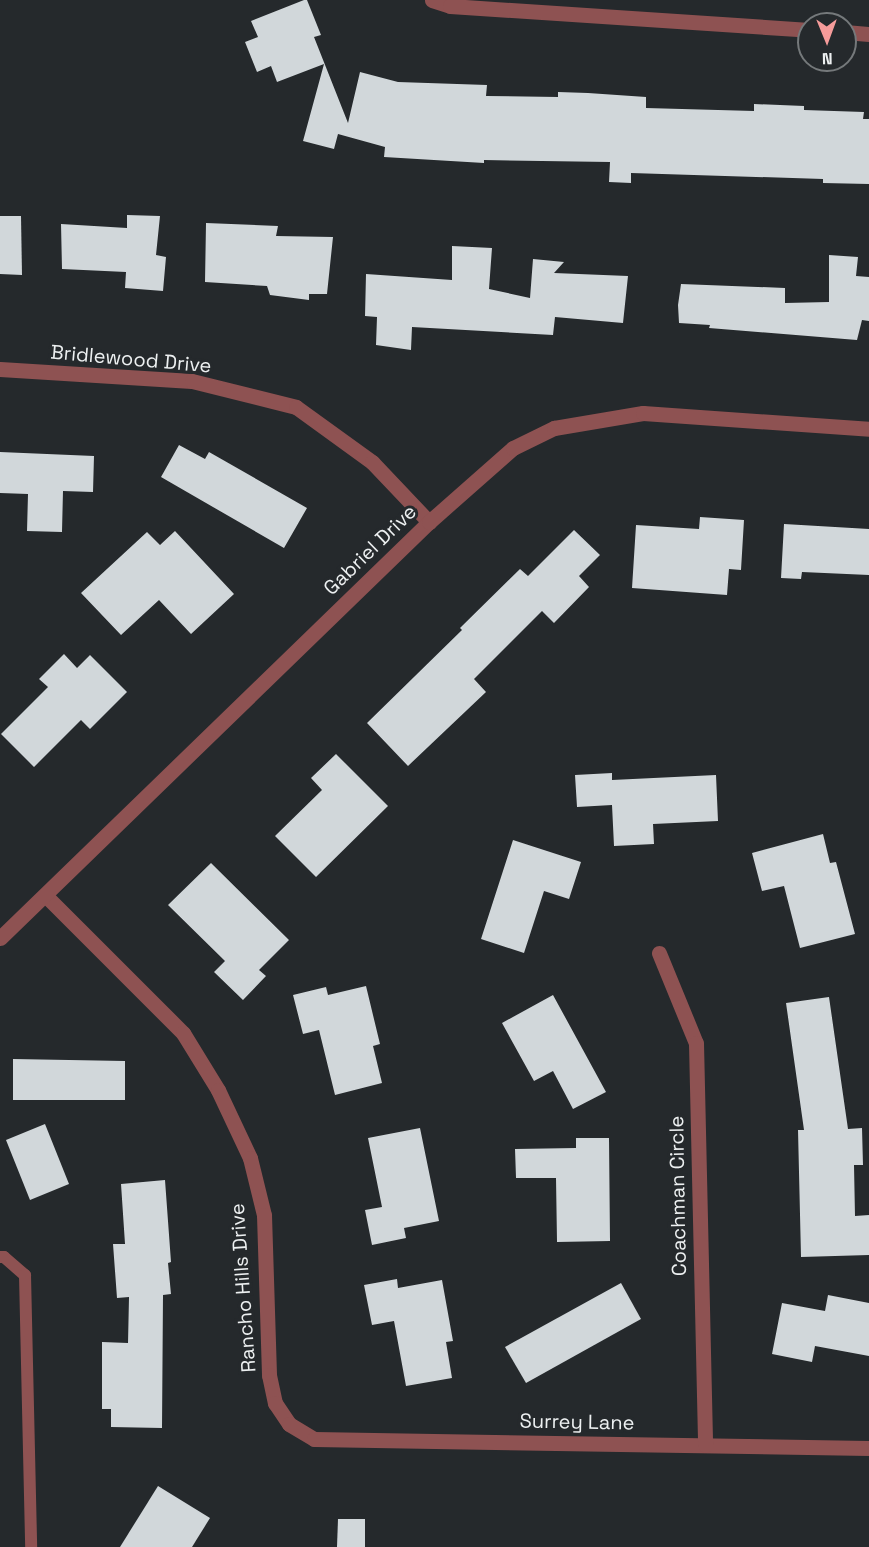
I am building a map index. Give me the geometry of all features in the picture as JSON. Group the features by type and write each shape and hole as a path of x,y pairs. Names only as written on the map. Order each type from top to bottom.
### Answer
{"street":[{"path":"432,0 450,6 797,29"},
{"name":"Bridlewood Drive","path":"0,369 192,381 296,407 372,462 429,522"},
{"name":"Gabriel Drive","path":"0,938 46,896 429,522 513,448 554,428 643,413 869,429"},
{"name":"Rancho Hills Drive","path":"46,896 183,1033 227,1109 250,1158 264,1215 269,1375 275,1403 289,1424"},
{"name":"Coachman Circle","path":"659,953 696,1043 705,1445"},
{"name":"Surrey Lane","path":"289,1424 314,1439 869,1448"}],"lane":[{"path":"0,1257 4,1257 25,1275 31,1547"}],"building":[{"path":"307,0 321,35 314,37 348,123 360,72 398,82 487,85 486,96 558,97 558,92 588,93 646,97 646,108 754,111 754,104 804,106 804,110 864,112 863,119 869,119 869,184 823,183 823,179 631,173 631,183 609,182 610,162 484,160 484,163 384,157 385,147 338,134 334,149 303,141 324,64 277,82 271,66 257,72 245,42 258,37 251,21"},
{"path":"127,215 160,216 156,255 166,257 163,291 125,288 126,272 62,269 61,224 127,228"},
{"path":"0,216 21,216 22,275 0,274"},
{"path":"206,223 278,226 276,236 333,237 327,294 309,294 309,300 270,295 267,286 205,282"},
{"path":"452,246 492,248 489,289 530,298 533,259 564,262 554,273 628,276 623,323 555,317 553,335 412,327 411,350 376,345 377,317 365,316 366,274 452,280"},
{"path":"829,255 858,257 856,276 869,277 869,321 862,320 857,340 709,328 710,325 679,323 678,305 681,284 785,288 785,303 829,302"},
{"path":"179,445 205,459 209,452 307,508 284,548 161,477"},
{"path":"0,452 94,456 93,492 63,491 62,532 27,531 28,494 0,493"},
{"path":"700,517 744,520 741,570 729,569 727,595 632,588 636,525 699,529"},
{"path":"784,524 869,529 869,575 802,572 801,579 781,578"},
{"path":"574,530 600,555 579,576 589,587 554,623 542,611 474,679 486,692 408,766 367,723 462,630 460,628 520,569 528,576"},
{"path":"175,531 234,594 191,634 159,600 121,635 81,593 147,532 160,545"},
{"path":"64,654 77,668 90,655 127,692 90,729 81,720 34,767 1,734 48,687 39,679"},
{"path":"336,754 388,806 316,877 275,836 322,790 311,778"},
{"path":"612,773 612,780 716,775 718,821 653,824 654,844 614,846 612,805 577,807 575,775"},
{"path":"823,834 830,863 836,862 855,934 800,948 784,886 762,891 752,853"},
{"path":"513,840 581,862 569,899 544,891 524,953 481,939"},
{"path":"211,863 289,940 259,970 266,976 243,1000 214,972 225,961 168,905"},
{"path":"366,986 380,1044 373,1046 382,1083 335,1095 319,1030 303,1034 293,995 326,987 328,995"},
{"path":"553,995 606,1092 573,1109 553,1071 534,1081 502,1023"},
{"path":"829,997 848,1129 862,1128 863,1165 854,1165 855,1216 869,1215 869,1255 801,1257 798,1130 804,1130 786,1003"},
{"path":"13,1059 125,1061 125,1100 13,1100"},
{"path":"45,1124 69,1184 30,1200 6,1140"},
{"path":"420,1128 439,1221 404,1228 406,1238 372,1245 365,1210 382,1207 368,1138"},
{"path":"576,1138 609,1138 610,1241 557,1242 556,1178 516,1178 515,1149 576,1148"},
{"path":"165,1180 171,1294 163,1295 162,1428 111,1427 111,1409 102,1409 102,1342 128,1343 129,1297 117,1298 113,1244 125,1244 121,1184"},
{"path":"397,1279 398,1288 442,1280 453,1341 446,1342 452,1378 406,1386 394,1321 372,1325 364,1285"},
{"path":"621,1283 641,1319 526,1383 505,1347"},
{"path":"828,1295 869,1303 869,1356 815,1346 812,1362 772,1354 782,1303 825,1311"},
{"path":"158,1486 210,1518 192,1547 120,1547"},
{"path":"338,1519 365,1519 365,1547 337,1547"}]}
